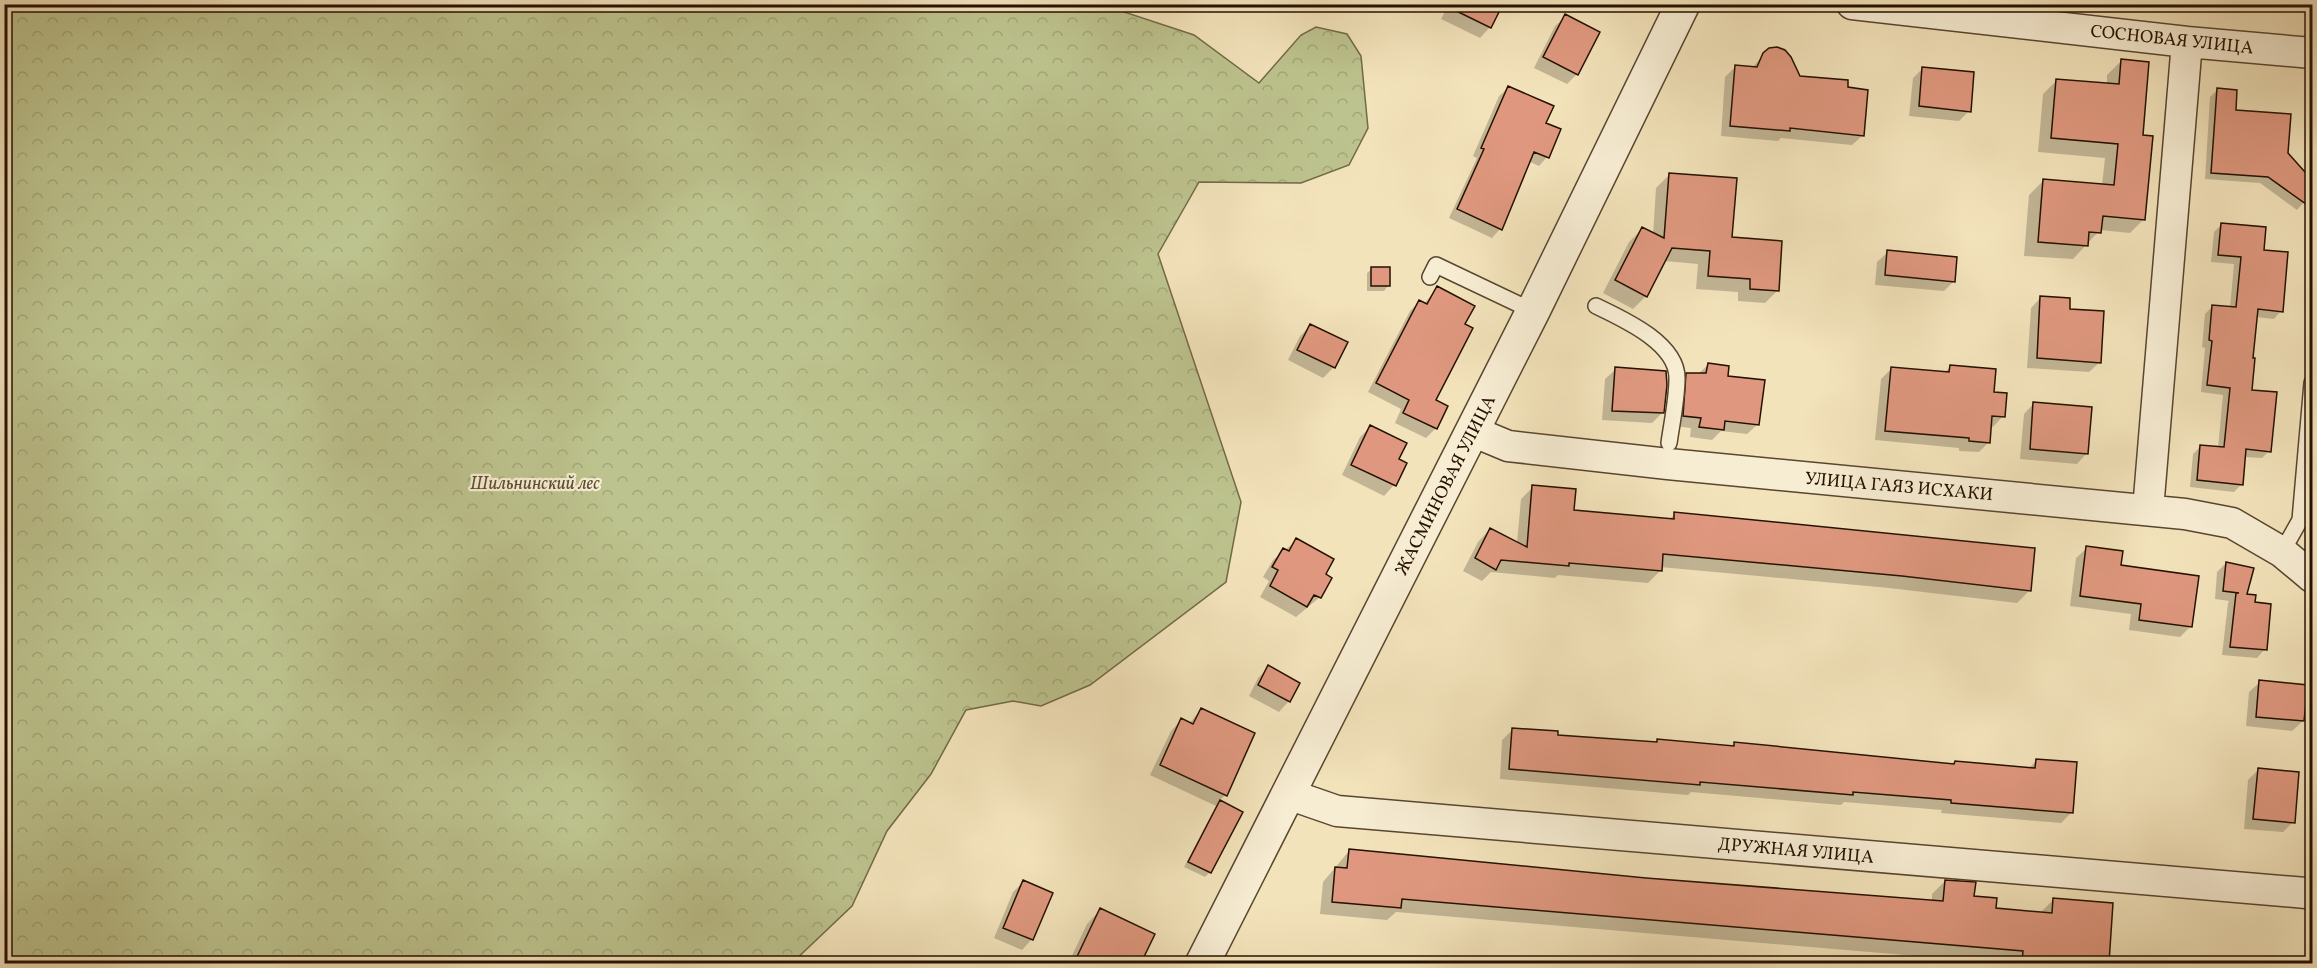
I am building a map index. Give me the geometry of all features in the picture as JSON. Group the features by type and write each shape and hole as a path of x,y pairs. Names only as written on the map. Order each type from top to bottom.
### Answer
{"street":[{"name":"ЖАСМИНОВАЯ УЛИЦА","path":"1202,963 1533,311 1683,4"},
{"name":"СОСНОВАЯ УЛИЦА","path":"1852,4 2187,42 2313,52"},
{"path":"2148,510 2187,42"},
{"name":"УЛИЦА ГАЯЗ ИСХАКИ","path":"1472,431 1508,446 2185,514 2232,523 2282,552 2313,577"},
{"name":"ДРУЖНАЯ УЛИЦА","path":"1288,794 1337,811 2306,893"}],"lane":[{"path":"1430,277 1436,265 1533,311"},
{"path":"1596,306 1637,326 1664,349 1673,361 1677,376 1669,443"},
{"path":"2282,552 2300,520 2313,383"}],"green space":[{"name":"Шильнинский лес","path":"5,4 1120,5 1121,11 1194,35 1259,83 1301,35 1316,27 1347,34 1361,56 1368,128 1349,165 1301,183 1199,182 1158,254 1241,502 1226,582 1090,685 1041,706 1013,701 966,710 931,774 887,831 852,906 792,963 5,963"}],"building":[{"path":"1442,4 1503,4 1491,28"},
{"path":"1565,14 1600,32 1578,75 1543,57"},
{"path":"1777,47 1785,50 1791,57 1800,76 1848,80 1848,87 1868,90 1864,136 1790,128 1790,131 1730,126 1735,65 1757,67 1763,53 1769,48"},
{"path":"2121,59 2149,62 2143,135 2153,136 2145,220 2103,216 2101,233 2089,232 2088,246 2038,242 2043,179 2114,185 2118,144 2051,138 2056,79 2119,84"},
{"path":"1922,67 1974,72 1971,112 1919,106"},
{"path":"1508,86 1554,106 1546,123 1561,129 1549,158 1534,152 1502,230 1457,209 1484,149 1481,148"},
{"path":"2217,88 2237,90 2236,110 2291,114 2288,153 2313,181 2313,209 2268,177 2211,173"},
{"path":"1669,173 1737,178 1732,237 1782,241 1779,291 1750,289 1750,279 1708,276 1710,251 1672,248 1647,297 1615,280 1642,227 1664,238"},
{"path":"2221,223 2266,227 2264,250 2288,252 2283,312 2258,309 2253,358 2255,358 2252,390 2277,392 2271,452 2246,449 2243,485 2197,480 2200,445 2224,447 2230,388 2207,385 2212,341 2209,340 2212,305 2236,307 2241,257 2218,255"},
{"path":"1887,250 1957,257 1955,282 1885,275"},
{"path":"1371,267 1390,267 1390,286 1371,286"},
{"path":"1437,286 1475,306 1465,324 1473,328 1436,400 1448,406 1437,429 1403,413 1409,400 1376,383 1419,300 1427,304"},
{"path":"2040,296 2070,298 2070,309 2104,311 2101,363 2037,358"},
{"path":"1310,324 1348,342 1335,368 1297,350"},
{"path":"1708,363 1729,366 1728,376 1765,380 1759,425 1725,421 1724,430 1699,427 1701,418 1683,416 1686,373 1706,373"},
{"path":"1950,365 1996,369 1994,392 2007,393 2005,417 1992,416 1990,443 1969,441 1969,438 1885,431 1891,367 1949,372"},
{"path":"1615,367 1666,371 1664,413 1612,411"},
{"path":"2033,402 2092,407 2088,454 2030,449"},
{"path":"1370,425 1407,443 1399,459 1407,463 1396,486 1351,465"},
{"path":"1532,485 1576,489 1574,510 1674,519 1674,512 2035,548 2031,591 1902,576 1663,554 1662,571 1501,560 1496,570 1475,558 1490,528 1527,547"},
{"path":"1296,538 1334,559 1326,574 1332,578 1321,598 1314,595 1307,607 1270,586 1278,570 1272,567 1283,548 1289,551"},
{"path":"2086,546 2123,551 2121,565 2199,576 2192,627 2139,620 2141,604 2080,596"},
{"path":"2226,562 2254,568 2247,594 2256,595 2255,602 2271,604 2267,650 2230,647 2236,593 2239,593 2223,591"},
{"path":"1268,665 1300,683 1290,702 1258,685"},
{"path":"2259,680 2308,685 2304,721 2256,717"},
{"path":"1201,708 1255,733 1227,796 1160,765 1181,718 1193,724"},
{"path":"1512,728 1558,731 1558,735 1657,742 1657,739 1734,746 1734,742 1954,764 1955,761 2035,768 2036,759 2077,762 2073,813 1853,792 1853,795 1700,782 1700,785 1509,769"},
{"path":"2258,768 2299,772 2295,823 2253,819"},
{"path":"1220,800 1243,812 1211,873 1188,862"},
{"path":"1349,849 1646,878 1943,901 1945,880 1976,882 1974,896 1997,898 1996,908 2052,913 2053,898 2113,903 2109,963 2022,962 2023,951 1402,899 1401,908 1332,902 1335,867 1347,868"},
{"path":"1023,880 1053,893 1033,940 1003,928"},
{"path":"1100,908 1155,934 1141,963 1074,963"}]}
